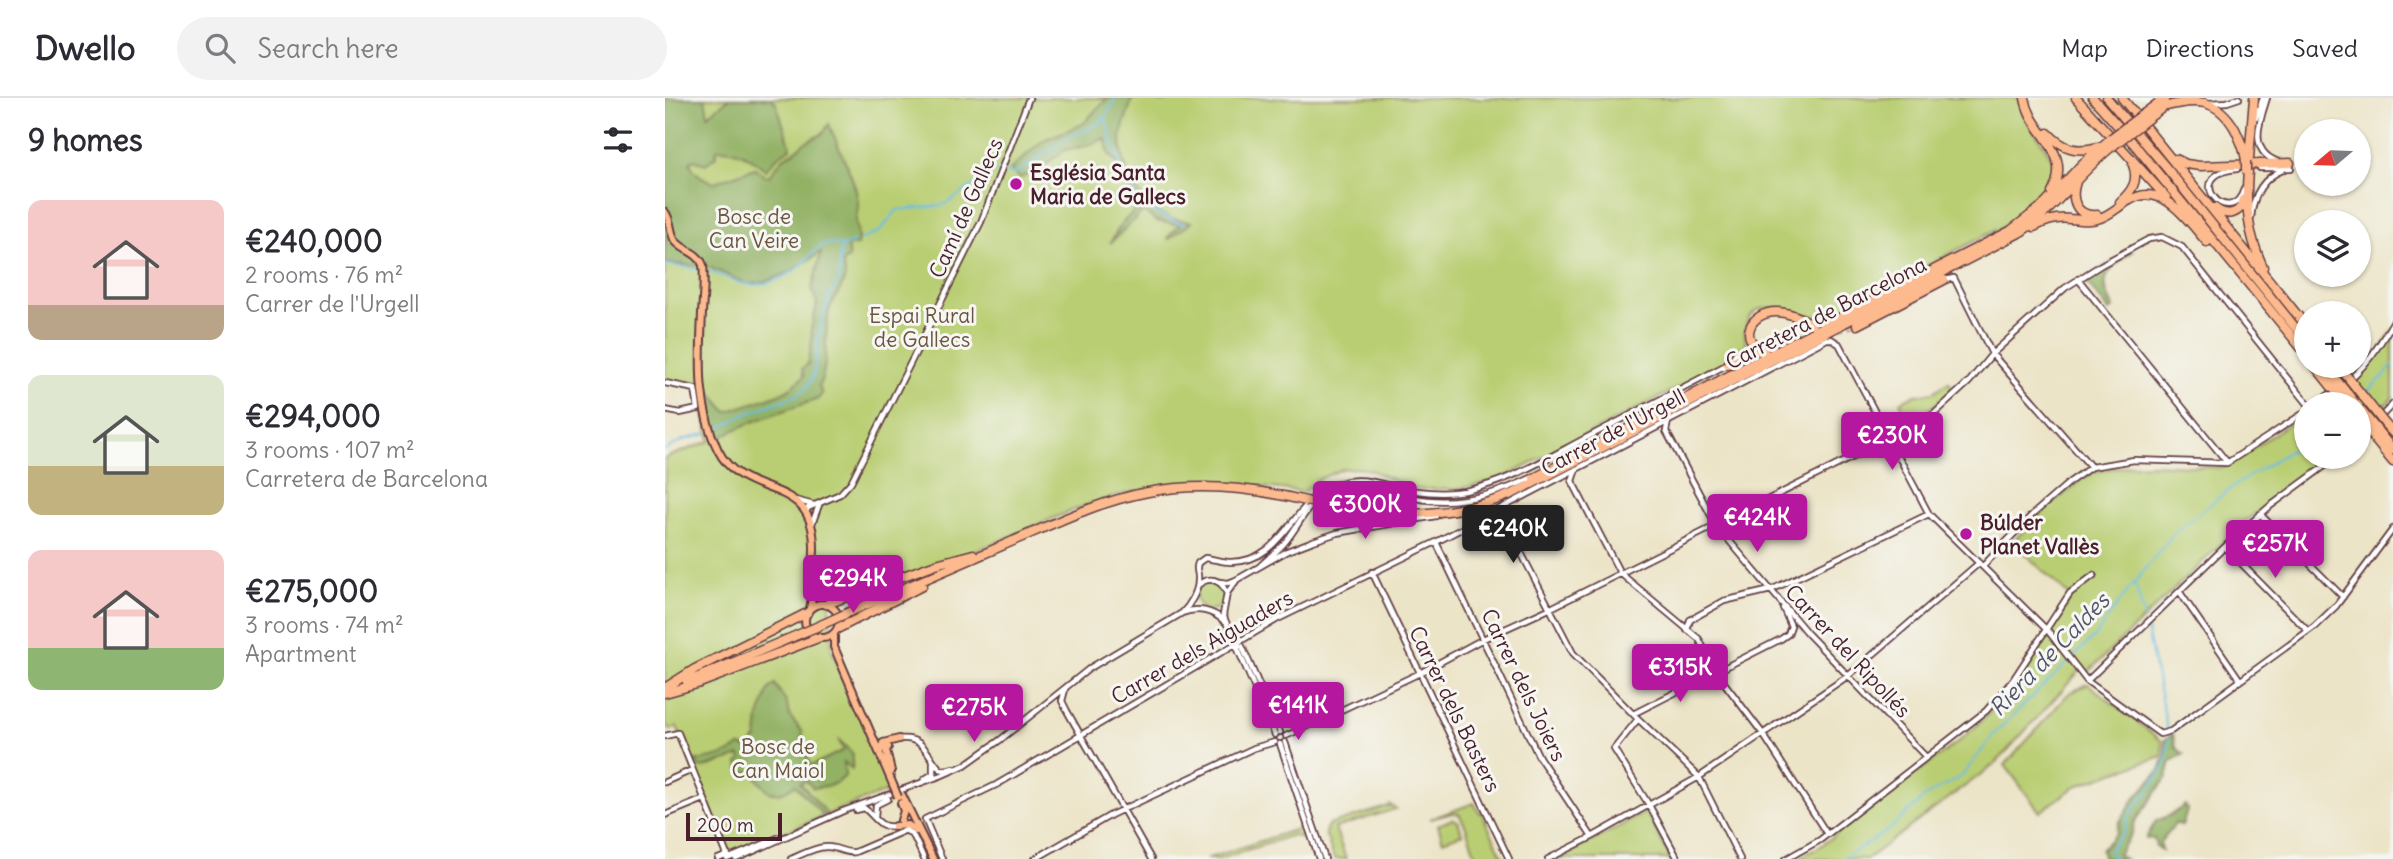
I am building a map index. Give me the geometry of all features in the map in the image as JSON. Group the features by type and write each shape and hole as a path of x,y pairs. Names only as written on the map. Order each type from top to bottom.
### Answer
{"highway":[{"path":"2027,98 2036,119 2062,145 2078,151 2101,146"},
{"path":"2027,98 2031,117 2053,148 2058,166 2054,188 2040,209"},
{"path":"2076,98 2161,195 2184,214 2218,255 2249,286"},
{"path":"2093,98 2294,340"},
{"path":"2107,98 2294,326"},
{"path":"2122,98 2143,118"},
{"path":"2127,98 2294,311"},
{"name":"Carretera de Barcelona","path":"665,691 1095,506 1148,492 1187,488 1255,490 1383,515 1417,515 1464,509 1503,498 2021,232 2037,220 2112,142 2164,103 2176,98"},
{"path":"2254,98 2247,161 2247,219 2258,256 2270,282"},
{"path":"2164,103 2188,100 2206,102 2219,109 2228,119 2243,147 2247,161"},
{"name":"Carretera de Barcelona","path":"1464,509 1499,496 2010,231 2040,209 2101,146 2112,142"},
{"path":"2077,177 2073,194 2078,209 2091,216 2106,212 2123,199 2135,183 2135,171 2126,153"},
{"path":"2171,156 2195,166 2290,166"},
{"path":"2198,190 2218,211 2229,214 2237,211 2242,206 2247,171"},
{"path":"1988,250 1997,248 2049,220 2095,220 2138,196 2161,195"},
{"path":"1857,325 1944,280"},
{"path":"1763,350 1752,342 1749,333 1751,324 1760,316 1776,312 1787,313 1812,324"},
{"path":"1781,362 1840,326"},
{"path":"1728,364 1751,352 1792,344"},
{"path":"2328,378 2343,392"},
{"path":"2332,378 2339,392"},
{"path":"2348,378 2393,433"},
{"path":"2371,428 2393,463"},
{"path":"2371,430 2393,450"},
{"path":"825,604 936,564 990,551"},
{"path":"836,631 990,551"},
{"path":"665,691 695,669 809,611"},
{"path":"665,691 697,684 821,638"}],"main road":[{"path":"665,212 674,239 698,256 703,265 701,408 718,450 729,465 739,474 784,493 807,512 812,524 815,551 809,611 805,621 807,629 834,647 882,747 886,750 896,787"},
{"path":"812,587 815,597 838,613 834,647"},
{"path":"809,611 825,604"},
{"path":"821,638 836,631"},
{"path":"842,664 882,747 909,822"},
{"path":"882,747 899,739"},
{"path":"901,798 909,822 932,859"},
{"path":"895,826 909,822"}],"street":[{"name":"Camí de Gallecs","path":"807,512 808,508 840,494 852,482 981,222 1030,98"},
{"path":"2206,102 2222,103 2239,98"},
{"path":"2250,140 2265,98"},
{"path":"2265,98 2259,130 2260,147 2269,158 2290,166"},
{"path":"2245,187 2239,200 2226,205 2215,200 2210,188 2214,177 2226,170 2290,166"},
{"path":"2258,256 2251,226 2255,197 2276,172 2290,166"},
{"path":"1035,859 1111,815 1420,673 1934,414 1969,382 1991,354 2033,314 2078,279 2139,243 2162,237 2182,247 2298,392"},
{"path":"1944,280 1954,278 1991,354 2091,467"},
{"path":"2078,279 2227,463"},
{"path":"2332,392 2353,377 2371,358 2393,322"},
{"name":"Carrer de l'Urgell","path":"1499,510 1827,340 1834,340 1840,347 1889,439"},
{"path":"1182,613 1190,605 1198,585 1195,565 1205,558 1231,562 1264,553 1277,542 1312,498 1339,482 1360,478 1416,491 1462,491 1504,481 1728,364 1736,354"},
{"path":"665,383 696,390 701,408 680,413 666,412"},
{"path":"2371,427 2393,404"},
{"path":"1548,859 1699,777 1848,676 1981,564 2071,481 2091,467 2134,460 2227,463 2294,419"},
{"name":"Carrer del Ripollés","path":"1669,420 1667,431 1716,525 1807,633 1926,757"},
{"path":"1889,439 1929,514 2047,630 2087,681 2157,732 2164,734 2308,631 2330,612 2393,529"},
{"path":"1572,481 1576,469"},
{"path":"2087,681 2260,514 2321,469"},
{"path":"1259,567 1283,545 1316,500 1339,488 1360,486 1414,498 1450,501 1490,495 1542,473"},
{"path":"1559,477 1572,481 1620,573 1699,639 1716,672 1763,734 1827,834"},
{"path":"795,500 816,506 812,524"},
{"path":"1197,574 1220,582 1236,580 1287,551 1337,533 1464,509"},
{"path":"1499,510 1573,653 1633,715 1699,777 1740,859"},
{"name":"Carrer dels Aiguaders","path":"942,859 925,819 996,785 1276,620 1499,510"},
{"path":"1687,630 1690,620 1724,601 1771,590 1929,514"},
{"path":"2260,514 2343,597"},
{"name":"Carrer dels Joiers","path":"1436,542 1539,757 1592,837"},
{"path":"2224,547 2308,631"},
{"name":"Carrer dels Basters","path":"1372,572 1509,859"},
{"path":"1786,859 1827,834 1986,711 2013,680 2070,593 2094,575"},
{"path":"1198,585 1208,579"},
{"path":"1224,622 1222,611 1227,593 1236,580"},
{"path":"1220,582 1227,593"},
{"path":"2179,591 2240,680"},
{"path":"1194,596 1201,610"},
{"path":"1633,715 1788,634 1791,626 1780,601"},
{"path":"1210,612 1219,610 1225,604"},
{"path":"875,818 875,807 879,802 947,776 1000,740 1097,663 1194,608 1219,616 1236,644 1236,649 1280,739 1325,859"},
{"path":"1067,686 1062,695 1067,711 1151,859"},
{"path":"1041,707 1054,702 1060,703 1067,711"},
{"path":"1638,719 1613,749 1649,805 1678,859"},
{"path":"665,736 678,733 704,799 733,858"},
{"path":"899,739 921,743 940,769 945,770 954,768 1000,740"},
{"path":"1280,739 1319,859"},
{"path":"843,811 930,777 934,770 933,760"},
{"path":"718,859 733,858 843,811 959,768"},
{"path":"665,782 692,770"},
{"path":"665,815 704,799"},
{"path":"815,823 865,808 885,826 895,826"},
{"path":"791,859 828,846 855,852 901,830 909,822 924,859"},
{"path":"733,858 807,827"},
{"path":"841,851 848,859"}],"green space":[{"name":"Espai Rural de Gallecs","path":"665,98 2020,98 2023,114 2049,154 2055,174 2044,197 2043,195 2017,219 1832,315 1814,316 1771,308 1756,311 1746,325 1747,346 1734,349 1728,362 1501,479 1459,489 1413,489 1371,470 1358,468 1342,469 1319,479 1303,492 1223,485 1183,485 1143,490 1101,500 941,564 830,602 832,651 891,790 736,854 728,852 677,727 671,730 665,724 665,458 710,441 699,387 673,383 665,377"},
{"name":"Bosc de Can Veire","path":"665,98 705,98 708,115 730,98 771,98 776,103 791,148 778,156 766,170 743,154 724,149 717,149 716,156 706,164 693,160 690,163 700,176 715,182 755,168 765,176 770,175 783,158 822,134 829,124 850,173 858,202 857,245 847,246 849,258 843,261 844,280 829,311 824,367 819,386 822,394 818,399 736,429 718,441 708,406 707,388 727,412 778,394 804,376 802,369 808,364 811,329 817,304 812,289 821,252 790,272 765,282 747,284 709,267 665,263"},
{"path":"1107,98 1136,98 1131,101 1121,138 1128,174 1141,196 1149,205 1170,218 1192,222 1169,239 1167,238 1180,225 1156,221 1146,213 1141,213 1110,243 1122,223 1140,206 1131,197 1118,164 1109,154 1105,138 1091,145 1065,150 1037,171 1020,178 1010,170 1043,140 1083,124"},
{"path":"1136,98 1180,98 1162,102"},
{"path":"2133,250 2108,275 2106,289 2114,308 2109,311 2084,279"},
{"path":"2393,330 2393,397 2371,419 2371,392 2348,392 2358,384 2356,381 2359,378 2371,378 2371,364"},
{"path":"1949,382 1954,391 1910,422 1900,402 1912,396 1933,392"},
{"path":"2294,420 2294,469 2312,469 2245,521 2086,674 2083,667 1996,763 1867,859 1799,859 1822,845 1976,727 2035,657 2071,597 2012,542 2050,505 2093,472 2155,464 2224,468"},
{"path":"1210,582 1220,586 1224,596 1220,606 1210,610 1200,606 1196,596 1200,586"},
{"name":"Bosc de Can Maiol","path":"775,684 786,702 791,718 802,731 811,766 844,750 838,739 853,754 852,769 844,762 845,776 838,782 813,788 806,781 800,783 826,814 823,815 795,785 781,793 770,792 752,771 741,774 738,763 740,756 703,768 699,767 695,760 719,756 740,746 748,748 757,738 759,717 769,689"},
{"path":"2088,684 2162,741 2162,756 2076,786 2040,812 2005,765 2068,694"},
{"path":"2173,734 2176,748 2184,754 2171,761 2167,777 2135,822 2132,833 2118,855 2125,859 2104,859 2101,850 2116,834 2119,823 2135,798 2160,770 2165,756 2165,740"},
{"path":"1474,803 1504,859 1477,859 1459,814 1452,813 1430,819"},
{"path":"1389,804 1396,809 1335,828 1346,859 1334,859 1325,832 1328,825 1390,806"},
{"path":"2185,805 2187,810 2182,826 2176,823 2160,842 2162,851 2156,847 2154,839 2146,838 2156,821"},
{"path":"1646,812 1671,859 1559,859"},
{"path":"1452,819 1458,821 1462,834 1443,841 1438,825"},
{"path":"1306,826 1309,835 1301,838 1293,835 1220,859 1206,859"}],"waterway":[{"path":"1002,172 1013,174 1020,171 1060,143 1096,125 1111,108 1115,98"},
{"path":"1105,118 1122,170 1136,196 1147,207 1184,224"},
{"path":"860,240 879,232 897,210 940,206 993,170 999,172"},
{"path":"717,430 741,416 797,395 806,388 813,377 821,323 830,295 839,280 842,246 854,242"},
{"path":"707,271 743,284 762,284 795,271 823,245 832,243 842,246"},
{"path":"665,264 702,270"},
{"name":"Riera de Caldes","path":"2366,392 2393,365"},
{"path":"665,450 683,440 706,434"},
{"name":"Riera de Caldes","path":"1843,859 1890,829 1926,796 1962,776 1995,733 2096,635 2174,533 2235,485 2294,448"},
{"path":"2135,584 2145,620"},
{"path":"2147,629 2167,728"},
{"path":"2115,859 2109,852 2110,849 2124,832 2128,817 2166,763 2169,738"}],"tunnel":[{"path":"1812,324 1835,330 1857,325"}],"place":[{"name":"Església Santa Maria de Gallecs","path":"1016,184"},
{"name":"Búlder Planet Vallès","path":"1966,534"}]}
